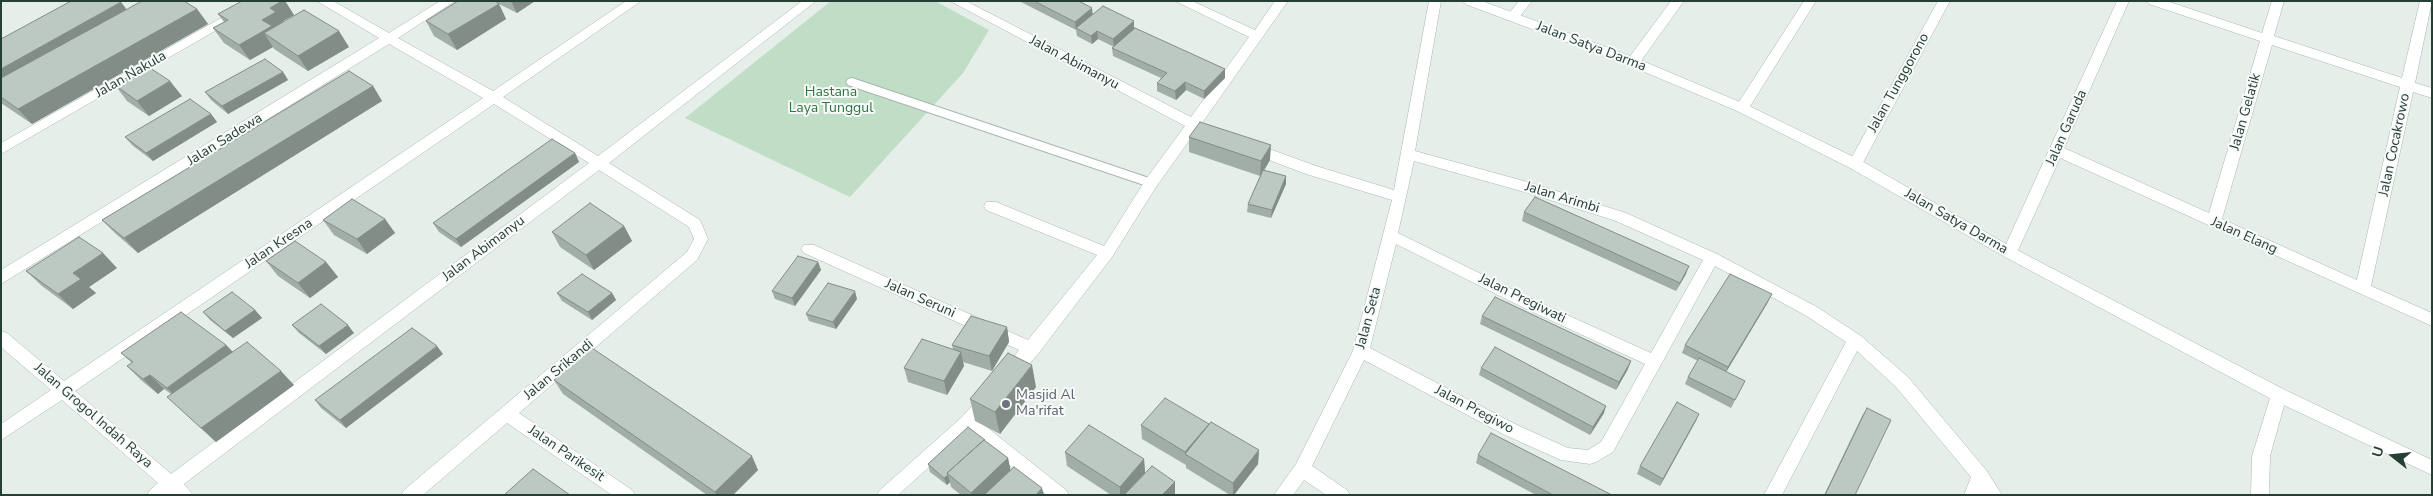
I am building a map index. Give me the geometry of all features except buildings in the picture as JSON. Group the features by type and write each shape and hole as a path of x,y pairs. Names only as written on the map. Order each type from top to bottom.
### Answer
{"street":[{"name":"Jalan Nakula","path":"1,149 262,1"},
{"path":"323,1 494,98 599,163"},
{"name":"Jalan Sadewa","path":"1,278 449,1"},
{"name":"Jalan Kresna","path":"1,433 635,1"},
{"name":"Jalan Abimanyu","path":"156,495 599,163 810,1"},
{"name":"Jalan Abimanyu","path":"956,1 1210,132"},
{"path":"1181,1 1257,36"},
{"path":"886,495 968,422 1032,349 1107,253 1151,183 1282,1"},
{"name":"Jalan Seta","path":"1283,495 1302,470 1361,351 1400,197 1435,1"},
{"name":"Jalan Satya Darma","path":"1469,1 1633,62 1742,108 1855,164 2010,254 2279,395 2432,468"},
{"path":"1512,18 1526,1"},
{"path":"1633,62 1678,1"},
{"path":"1742,108 1810,1"},
{"name":"Jalan Tunggorono","path":"1855,164 1944,1"},
{"name":"Jalan Garuda","path":"2010,254 2123,1"},
{"path":"2153,1 2432,93"},
{"name":"Jalan Gelatik","path":"2214,222 2278,1"},
{"name":"Jalan Cocakrowo","path":"2363,289 2426,1"},
{"path":"1238,142 1310,170 1400,197"},
{"name":"Jalan Elang","path":"2057,151 2432,320"},
{"name":"Jalan Arimbi","path":"1407,154 1531,188 1621,217 1712,258 1811,310 1855,340 1902,382 1980,476 1993,495"},
{"name":"Jalan Srikandi","path":"410,495 692,256 701,239 695,224 599,163"},
{"path":"991,206 1107,253"},
{"name":"Jalan Pregiwati","path":"1390,235 1527,303 1654,361"},
{"name":"Jalan Seruni","path":"809,249 1032,349"},
{"path":"1654,361 1712,258"},
{"name":"Jalan Grogol Indah Raya","path":"1,337 65,390 184,495"},
{"path":"1773,495 1855,340"},
{"name":"Jalan Pregiwo","path":"1361,351 1511,430 1566,455 1590,456 1607,447 1654,361"},
{"path":"2260,495 2261,456 2279,395"},
{"name":"Jalan Parikesit","path":"507,414 626,495"},
{"path":"968,422 1060,495"},
{"path":"1302,470 1341,495"},
{"path":"1973,495 1980,476"}],"lane":[{"path":"852,82 1151,183"}],"green space":[{"name":"Hastana Laya Tunggul","path":"831,1 935,1 989,30 963,73 850,197 685,118"}],"place":[{"name":"Masjid Al Ma'rifat","path":"1006,404"}]}
